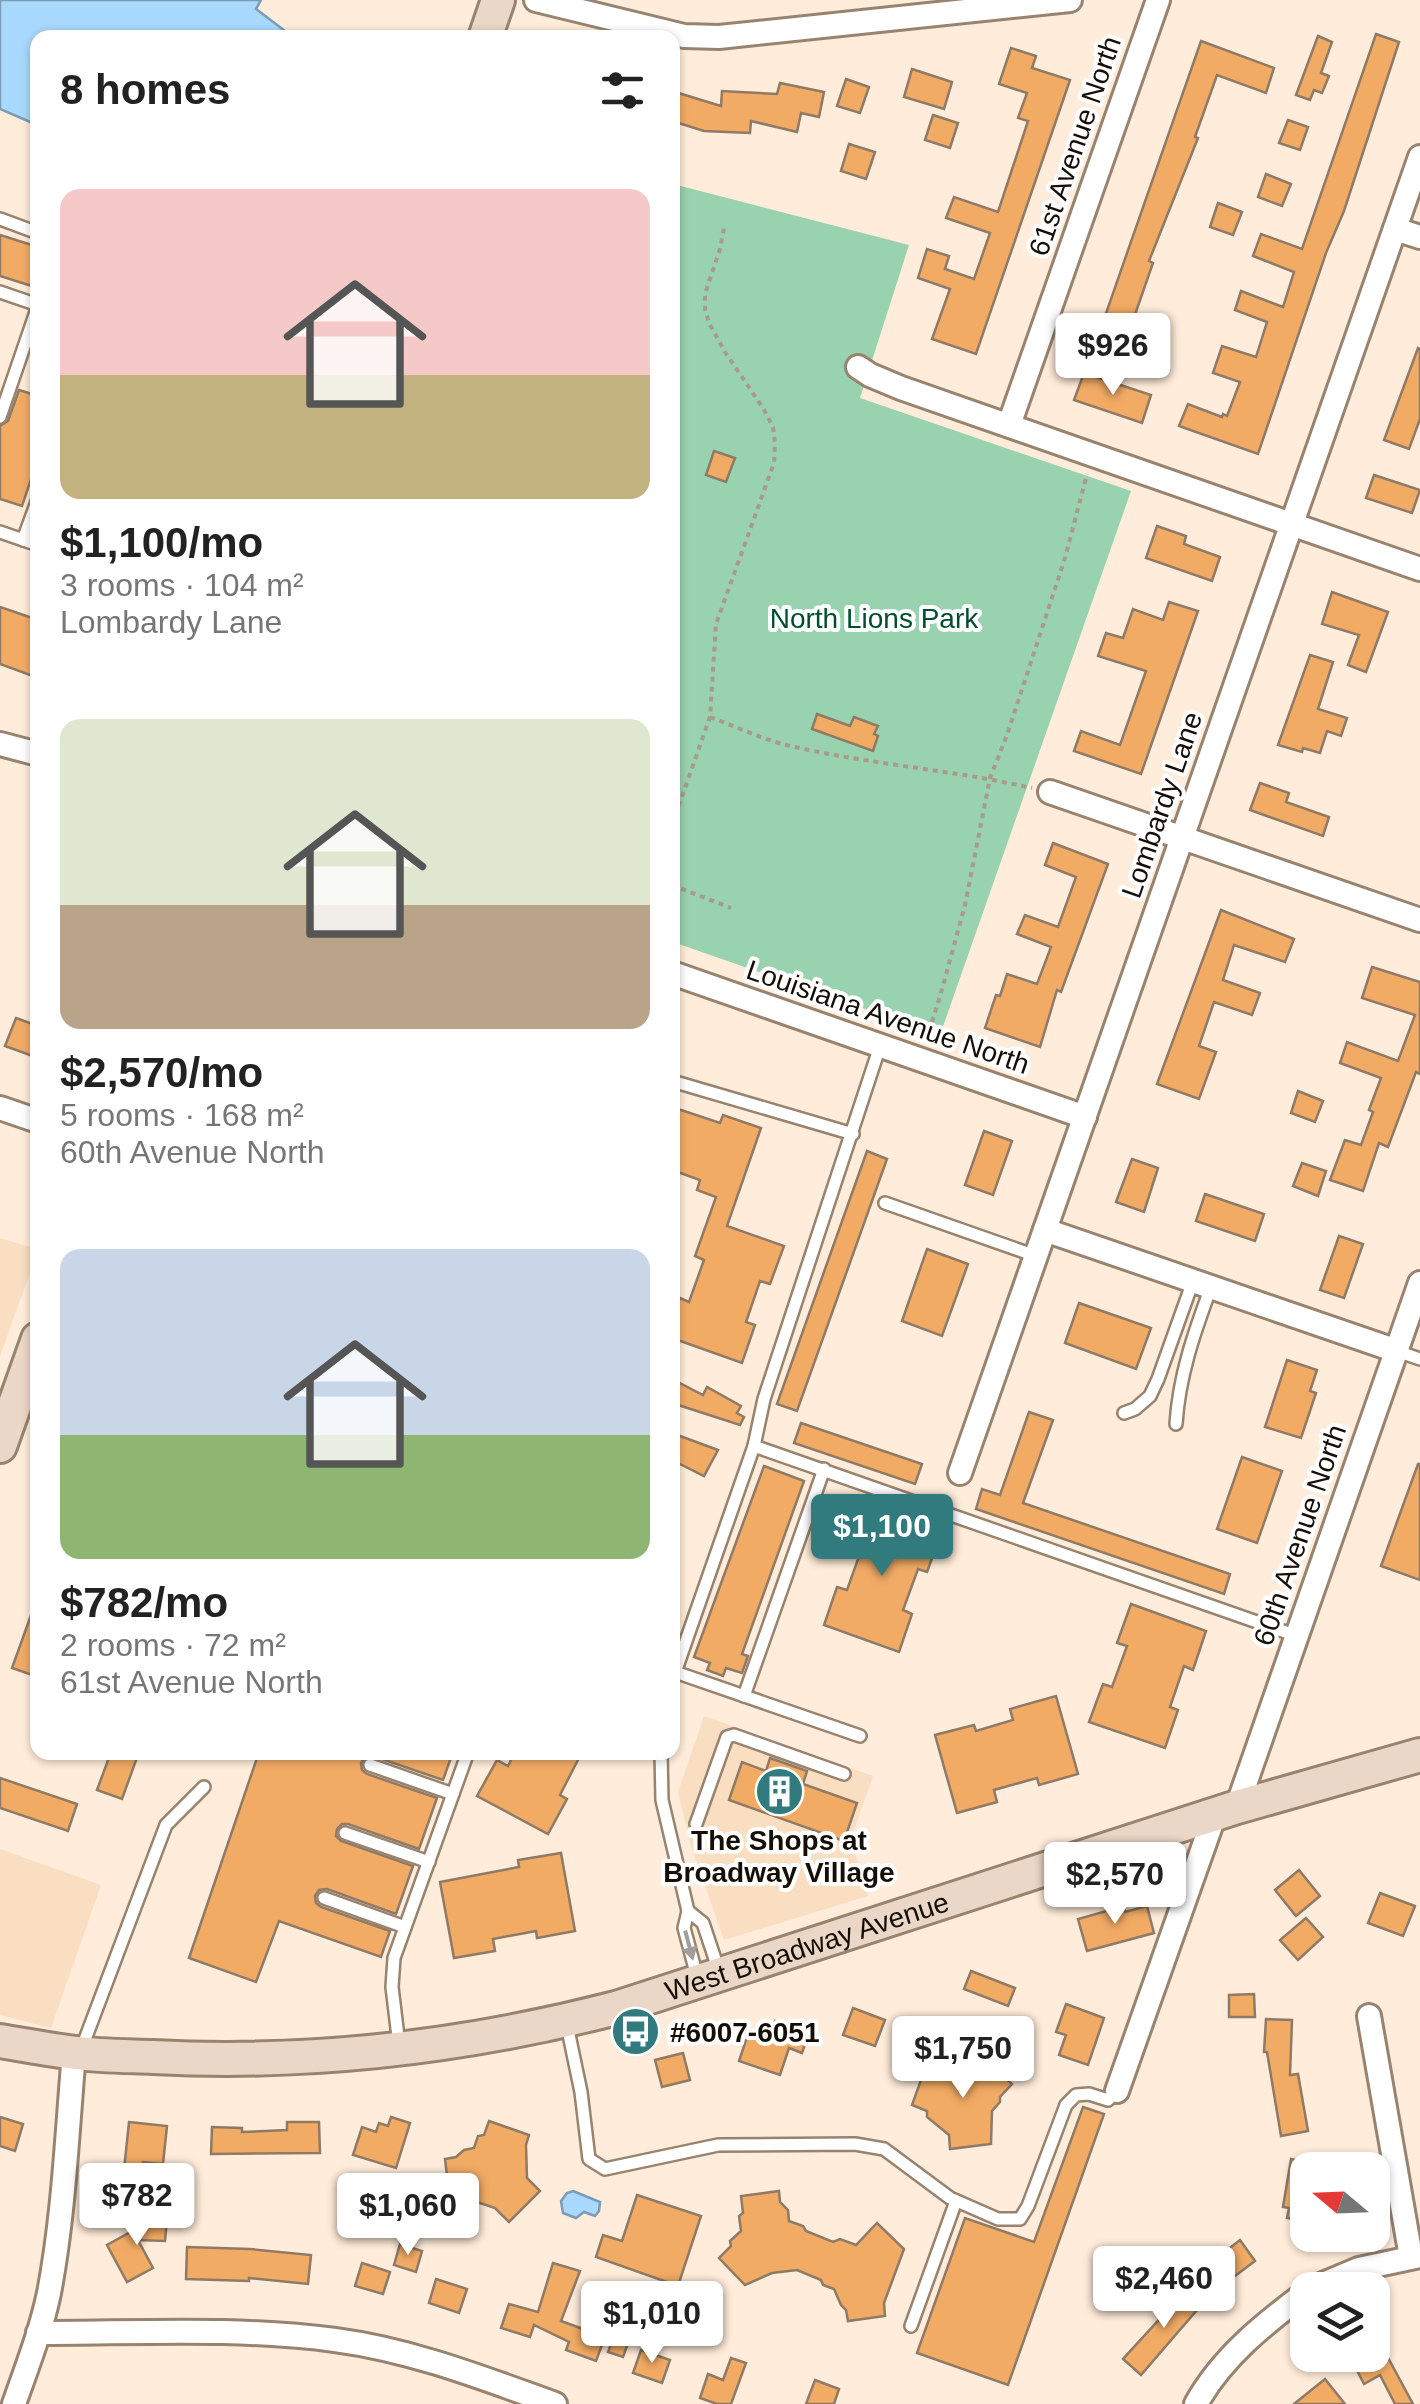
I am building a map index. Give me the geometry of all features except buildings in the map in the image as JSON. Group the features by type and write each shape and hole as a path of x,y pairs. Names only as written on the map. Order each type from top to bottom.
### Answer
{"street":[{"path":"488,30 498,0"},
{"path":"536,0 659,30"},
{"path":"680,35 719,37 1070,0"},
{"name":"61st Avenue North","path":"1009,425 1158,0"},
{"name":"Lombardy Lane","path":"960,1473 1420,158"},
{"path":"1395,229 1420,238"},
{"path":"858,368 901,388 1420,569"},
{"path":"0,744 30,752"},
{"path":"1050,792 1420,920"},
{"name":"Louisiana Avenue North","path":"680,976 1084,1117"},
{"path":"0,1108 30,1118"},
{"path":"1045,1230 1396,1351"},
{"name":"60th Avenue North","path":"1118,2091 1297,1636 1420,1283"},
{"path":"0,1446 30,1362"},
{"name":"West Broadway Avenue","path":"0,2041 77,2053 212,2060 300,2058 453,2043 566,2021 709,1979 1226,1811 1420,1755"},
{"path":"1352,2272 1416,2256 1369,2016"},
{"path":"14,2404 48,2294 77,2053"},
{"path":"1196,2404 1232,2354 1290,2304"},
{"path":"38,2333 203,2333 336,2340 404,2354 555,2404"}],"lane":[{"path":"0,220 30,230"},
{"path":"0,292 30,302"},
{"path":"0,418 30,329"},
{"path":"24,540 30,522"},
{"path":"0,532 30,542"},
{"path":"680,1659 754,1446 764,1399 880,1046"},
{"path":"680,1084 852,1134"},
{"path":"885,1203 1036,1256"},
{"path":"1124,1413 1150,1396 1202,1284"},
{"path":"1176,1424 1178,1392 1202,1284"},
{"path":"1396,1351 1420,1359"},
{"path":"754,1446 1297,1636"},
{"path":"744,1696 824,1469"},
{"path":"680,1678 860,1736"},
{"path":"696,1824 726,1738 734,1735 844,1774"},
{"path":"400,2050 392,1988 394,1958 465,1760"},
{"path":"662,1760 662,1800 688,1911 684,1928 709,1979"},
{"path":"370,1765 453,1794"},
{"path":"77,2053 166,1824 204,1787"},
{"path":"344,1833 429,1862"},
{"path":"324,1898 405,1927"},
{"path":"688,1911 703,1923 709,1979"},
{"path":"566,2021 589,2159 604,2169 718,2145 854,2144 884,2148 956,2201 998,2219 1020,2219 1028,2206 1066,2105 1076,2095 1108,2100 1118,2091"},
{"path":"911,2326 956,2201"}],"path":[{"path":"680,802 710,717 716,624 774,464 772,427 764,408 725,352 705,310 705,294 724,228"},
{"path":"919,1060 942,993 990,778 1065,558 1093,455"},
{"path":"710,717 810,750 990,778 1050,792"},
{"path":"680,888 731,908"}],"shaded area":[{"path":"0,1238 30,1247 30,1273 0,1356"},
{"path":"704,1716 873,1776 851,1839 868,1896 724,1940 690,1843 678,1792"},
{"path":"0,1849 101,1885 51,2028 0,2015"}],"green space":[{"name":"North Lions Park","path":"680,186 909,245 860,398 1131,491 940,1035 680,944"}],"water":[{"path":"0,0 261,0 256,9 284,30 30,30 30,122 0,109"},
{"path":"573,2191 600,2202 595,2216 584,2212 576,2218 563,2213 561,2201"}],"place":[{"name":"The Shops at Broadway Village","path":"779,1792"},
{"name":"#6007-6051","path":"635,2032"}]}
